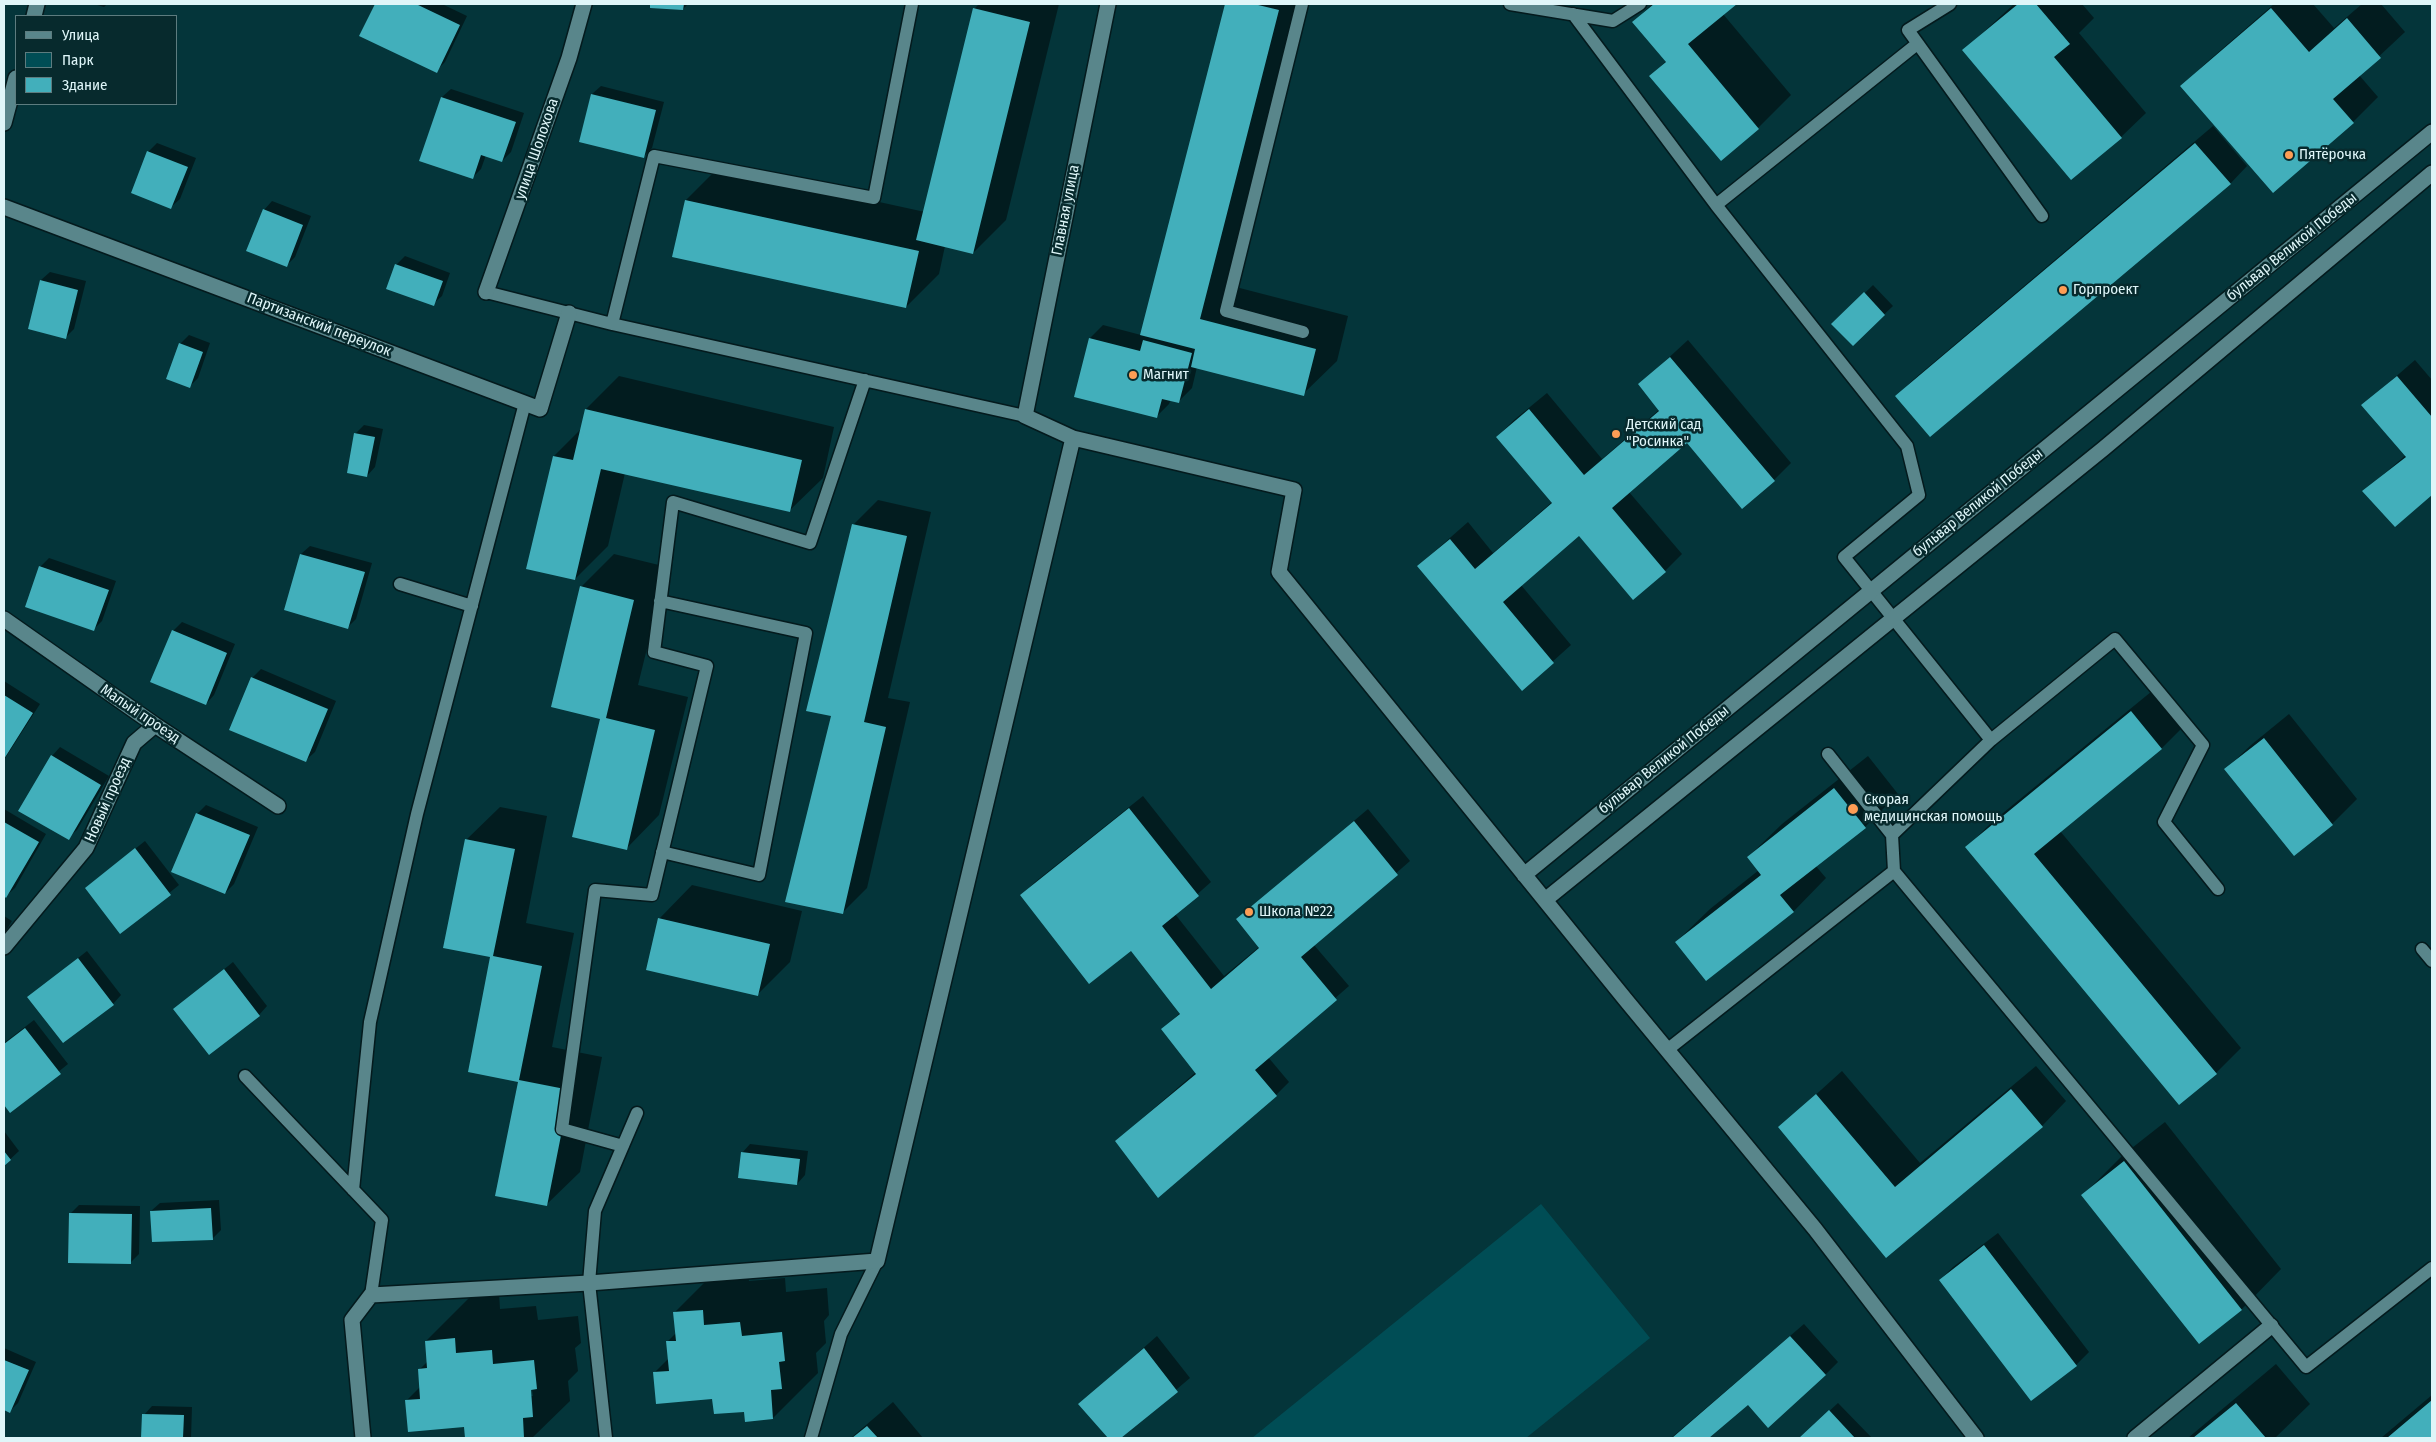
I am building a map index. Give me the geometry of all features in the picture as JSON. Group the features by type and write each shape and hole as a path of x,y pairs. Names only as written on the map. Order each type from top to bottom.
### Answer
{"street":[{"name":"улица Шолохова","path":"486,292 569,58 584,4"},
{"name":"Главная улица","path":"1025,416 1108,4"},
{"path":"4,123 15,82"},
{"name":"бульвар Великой Победы","path":"1524,875 2432,132"},
{"path":"1545,900 2103,450 2432,173"},
{"name":"Партизанский переулок","path":"4,207 540,409 569,313"},
{"path":"1025,416 1073,438 1294,490 1279,572 1524,875 1815,1229 1976,1438"},
{"path":"363,1438 352,1320 371,1295 589,1283 878,1261 1073,438"},
{"name":"Малый проезд","path":"4,619 155,724 278,806"},
{"name":"Новый проезд","path":"4,947 86,848 134,743 155,724"},
{"path":"2136,1438 2271,1326"}],"lane":[{"path":"612,324 654,156 874,198 912,4"},
{"path":"1302,4 1226,311 1303,332"},
{"path":"1510,4 1613,21 1640,4"},
{"path":"1950,4 1908,30 2042,216"},
{"path":"1573,14 1716,205 1906,446 1920,495 1844,557 1991,740"},
{"path":"1716,205 1917,44"},
{"path":"486,292 612,324 1025,416"},
{"path":"622,1146 562,1129 595,890 652,895 707,666 654,652 673,502 810,543 865,380"},
{"path":"353,1190 370,1022 417,814 525,403"},
{"path":"400,584 472,606"},
{"path":"660,601 806,633 759,875 662,852"},
{"path":"1892,835 1991,740 2115,639 2203,745 2164,822 2218,889"},
{"path":"1828,754 1892,835 1894,871 2306,1367 2432,1267"},
{"path":"1667,1050 1894,871"},
{"path":"2422,949 2432,961"},
{"path":"245,1076 382,1220 371,1295"},
{"path":"606,1438 589,1283 595,1211 636,1113"},
{"path":"811,1438 841,1334 878,1261"}],"green space":[{"path":"1541,1204 1650,1338 1526,1438 1252,1438"}],"building":[{"path":"375,4 416,4 460,25 437,73 359,36"},
{"path":"650,4 684,4 683,10 650,8"},
{"path":"1225,4 1254,4 1279,10 1200,319 1316,349 1304,396 1191,367 1195,349 1140,335"},
{"path":"1654,4 1737,4 1688,44 1759,129 1721,161 1649,76 1666,62 1632,22"},
{"path":"2018,4 2036,4 2070,44 2054,57 2122,138 2071,180 1962,50"},
{"path":"973,8 1030,22 973,254 916,240"},
{"path":"2271,8 2309,52 2347,18 2381,58 2333,99 2354,123 2273,193 2180,86"},
{"path":"591,94 656,110 644,158 579,142"},
{"path":"441,97 516,122 502,162 481,155 473,179 419,161"},
{"name":"Горпроект","path":"2195,143 2231,184 1930,437 1895,396"},
{"path":"147,151 188,167 171,209 131,193"},
{"path":"685,200 919,251 906,308 672,257"},
{"path":"263,209 303,225 287,267 246,251"},
{"path":"395,264 443,281 434,306 386,289"},
{"path":"40,280 78,290 66,339 28,329"},
{"path":"1864,292 1885,315 1853,346 1831,324"},
{"name":"Магнит","path":"1089,338 1140,351 1143,340 1192,353 1179,403 1162,399 1157,418 1074,397"},
{"path":"179,343 203,352 190,388 166,379"},
{"path":"1670,357 1775,481 1742,509 1687,443 1612,508 1666,572 1633,600 1579,536 1503,602 1554,663 1522,691 1417,566 1450,539 1475,569 1552,503 1496,437 1529,409 1584,475 1659,411 1638,384"},
{"path":"2397,376 2432,417 2432,495 2395,527 2362,491 2406,457 2361,405"},
{"path":"585,409 802,460 790,512 601,469 575,580 526,569 553,456 573,460"},
{"path":"354,433 375,437 367,477 347,473"},
{"path":"852,524 907,536 864,722 886,727 843,914 785,902 831,716 806,711"},
{"path":"300,554 365,572 348,629 284,610"},
{"path":"39,566 109,590 94,631 25,607"},
{"path":"580,586 634,600 606,718 655,730 627,850 572,837 600,719 551,707"},
{"path":"172,630 227,653 206,705 150,682"},
{"path":"251,677 328,709 306,762 229,730"},
{"path":"4,695 33,713 4,759"},
{"path":"2131,711 2162,749 2034,854 2217,1074 2179,1105 1965,847"},
{"path":"2264,738 2333,825 2294,856 2224,769"},
{"path":"51,755 101,785 69,840 18,811"},
{"path":"1834,788 1866,828 1780,895 1794,912 1706,981 1675,942 1761,875 1747,857"},
{"path":"1129,808 1199,896 1162,926 1211,989 1259,948 1236,919 1354,821 1398,875 1301,957 1337,1000 1255,1070 1277,1096 1158,1198 1115,1141 1196,1074 1161,1029 1180,1014 1131,951 1089,984 1020,895"},
{"path":"196,813 250,835 225,894 171,872"},
{"path":"4,822 39,842 6,898 4,896"},
{"path":"465,839 515,849 493,956 542,966 519,1080 570,1090 547,1206 495,1196 518,1082 468,1072 490,957 443,948"},
{"path":"135,848 171,895 120,934 85,888"},
{"path":"658,918 770,944 758,996 646,970"},
{"path":"78,958 114,1005 63,1043 27,997"},
{"path":"224,969 260,1016 209,1055 173,1009"},
{"path":"25,1028 61,1074 10,1113 4,1105 4,1044"},
{"path":"2011,1089 2043,1127 1886,1258 1778,1127 1816,1094 1895,1187"},
{"path":"4,1151 11,1160 4,1166"},
{"path":"741,1152 800,1159 797,1185 738,1178"},
{"path":"2124,1161 2242,1310 2199,1344 2081,1195"},
{"path":"211,1208 213,1240 152,1242 150,1211"},
{"path":"69,1213 132,1214 131,1264 68,1263"},
{"path":"1984,1245 2077,1366 2031,1401 1939,1280"},
{"path":"703,1310 704,1325 740,1322 742,1336 782,1332 785,1361 779,1362 782,1389 771,1390 773,1419 745,1422 744,1412 714,1414 712,1399 656,1404 653,1372 669,1371 666,1341 676,1341 673,1312"},
{"path":"1790,1336 1826,1375 1768,1428 1748,1405 1709,1438 1672,1438"},
{"path":"455,1338 456,1353 492,1350 493,1364 534,1360 537,1389 531,1390 533,1417 523,1418 524,1438 465,1438 464,1427 408,1432 405,1400 420,1399 418,1369 427,1368 425,1341"},
{"path":"1144,1348 1178,1392 1121,1438 1108,1438 1078,1404"},
{"path":"4,1360 29,1370 10,1413 4,1410"},
{"path":"2432,1400 2432,1438 2387,1438"},
{"path":"2236,1403 2266,1438 2193,1438"},
{"path":"1829,1410 1855,1438 1799,1438"},
{"path":"142,1414 184,1415 183,1438 141,1438"},
{"path":"867,1426 878,1438 852,1438"}],"place":[{"name":"Пятёрочка","path":"2289,155"},
{"name":"Горпроект","path":"2063,290"},
{"name":"Магнит","path":"1133,375"},
{"name":"Детский сад \"Росинка\"","path":"1616,434"},
{"name":"Скорая медицинская помощь","path":"1853,809"},
{"name":"Школа №22","path":"1249,912"}]}
